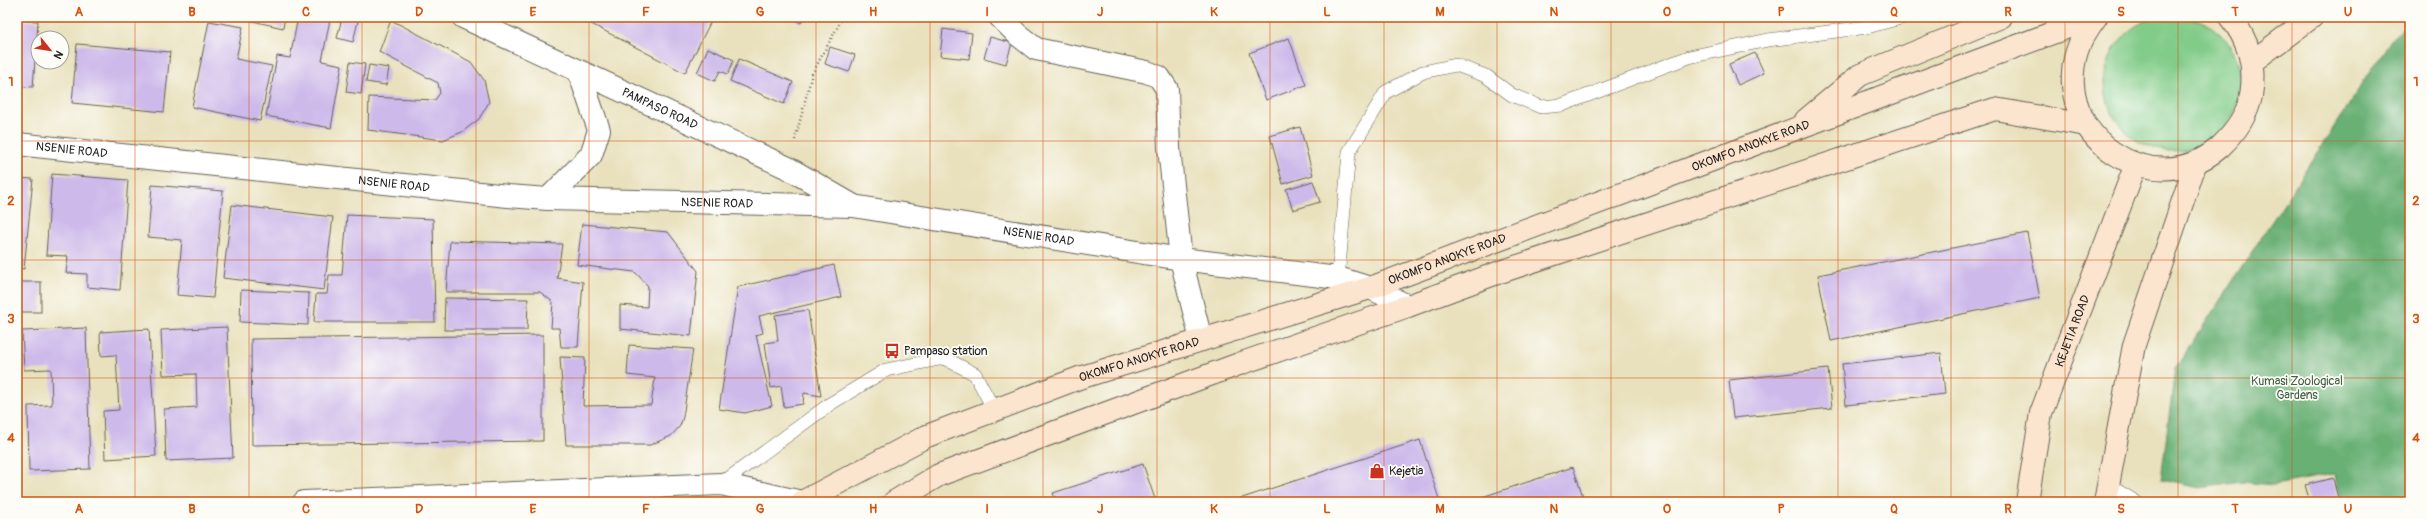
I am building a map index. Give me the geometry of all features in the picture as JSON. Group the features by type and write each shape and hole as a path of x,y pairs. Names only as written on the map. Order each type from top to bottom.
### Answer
{"main road":[{"path":"1794,130 1860,74 2001,17"},
{"path":"2095,17 2085,33 2077,52 2073,71 2074,92 2079,111 2086,125 2101,144 2118,156 2136,164 2156,168 2176,167 2196,162 2214,152 2229,139 2241,122 2250,97 2253,61 2238,26 2230,17"},
{"name":"OKOMFO ANOKYE ROAD","path":"802,502 926,436 1079,378 1370,288 2095,17"},
{"path":"2253,61 2312,17"},
{"path":"894,502 939,475 1239,364 1408,306 1500,272 1995,109 2086,125"},
{"path":"2107,494 2134,345 2196,162"},
{"name":"KEJETIA ROAD","path":"2027,502 2041,412 2136,164"}],"street":[{"name":"PAMPASO ROAD","path":"463,17 788,168 853,206"},
{"path":"1000,17 1018,35 1036,49 1147,72 1159,77 1167,89 1169,148 1181,259 1201,340"},
{"path":"548,199 591,155 598,130 579,72"},
{"name":"NSENIE ROAD","path":"17,144 548,199 853,206 1181,259 1338,278 1370,288 1408,306"},
{"path":"304,502 721,484 802,502"}],"lane":[{"path":"1338,278 1349,152 1386,92 1423,72 1456,66 1486,76 1512,96 1541,107 1562,105 1689,57 1768,40 1868,27 1904,17"},
{"path":"721,484 830,404 886,370 944,358 975,374 994,410"},
{"path":"2107,494 2136,502"}],"path":[{"path":"788,168 812,74 843,17"}],"green space":[{"path":"2166,15 2180,15 2199,20 2211,26 2226,40 2236,57 2240,70 2240,96 2236,109 2230,121 2216,136 2211,140 2193,148 2180,151 2166,151 2147,146 2135,140 2120,126 2116,121 2108,103 2105,90 2105,76 2110,57 2116,45 2130,30 2135,26 2153,18"},
{"name":"Kumasi Zoological Gardens","path":"2410,23 2410,502 2343,502 2334,474 2274,485 2242,482 2200,488 2161,480 2175,369 2393,37"}],"building":[{"path":"249,17 285,17 283,28 248,20"},
{"path":"298,17 359,17 353,42 337,38 341,22 330,19 322,61 342,65 331,128 266,116 277,56 290,58"},
{"path":"578,17 713,17 685,73"},
{"path":"790,17 804,17 801,23"},
{"path":"17,20 38,21 37,30 30,30 30,70 34,70 33,87 17,86"},
{"path":"391,20 471,62 484,80 489,102 479,119 462,132 443,140 368,130 369,97 435,100 440,93 438,83 379,52"},
{"path":"209,21 243,27 236,59 272,66 260,121 192,107"},
{"path":"943,29 972,33 969,59 940,56"},
{"path":"990,37 1012,43 1006,64 984,58"},
{"path":"1289,38 1306,85 1266,100 1249,53"},
{"path":"77,44 170,52 164,112 72,103"},
{"path":"830,47 855,55 849,72 825,64"},
{"path":"708,48 734,60 728,74 720,71 715,81 697,73"},
{"path":"1755,53 1764,73 1738,85 1729,64"},
{"path":"739,59 793,82 784,104 730,81"},
{"path":"350,62 365,64 361,94 346,92"},
{"path":"369,65 389,68 386,85 366,82"},
{"path":"1300,127 1313,175 1283,184 1270,136"},
{"path":"52,174 128,180 120,290 87,287 87,274 66,273 68,256 46,255"},
{"path":"17,178 33,179 24,269 17,268"},
{"path":"1313,181 1320,202 1293,210 1286,189"},
{"path":"152,185 223,191 213,298 177,295 182,240 148,237"},
{"path":"232,205 333,217 324,290 223,278"},
{"path":"347,215 433,219 435,322 314,322 316,294 327,294 329,275 342,275"},
{"path":"582,224 668,232 698,271 691,336 620,329 620,305 647,307 648,286 635,272 577,265"},
{"path":"2027,233 2040,298 1831,341 1818,275"},
{"path":"450,241 562,244 557,278 583,282 578,347 561,347 559,328 551,328 553,302 540,292 446,292"},
{"path":"834,265 841,297 759,316 763,333 756,335 772,406 745,413 719,409 738,287"},
{"path":"17,282 41,282 41,312 17,312"},
{"path":"241,290 309,293 308,325 240,322"},
{"path":"445,298 528,299 527,330 444,330"},
{"path":"808,310 821,396 804,393 803,404 784,407 781,386 771,388 765,343 778,341 775,315"},
{"path":"227,327 233,458 166,461 164,409 197,407 196,374 163,375 161,330"},
{"path":"86,328 90,469 29,471 28,406 52,405 51,369 24,370 22,331"},
{"path":"149,329 156,456 105,459 103,411 119,410 116,355 101,356 100,332"},
{"path":"543,335 543,441 252,445 251,339"},
{"path":"629,345 693,349 683,417 680,426 671,436 650,445 566,445 560,357 585,358 583,406 651,405 655,378 627,375"},
{"path":"1941,353 1945,394 1846,405 1842,364"},
{"path":"1828,369 1832,408 1733,418 1729,380"},
{"name":"Kejetia","path":"1420,440 1440,502 1230,502"},
{"path":"1143,464 1156,502 1056,502 1053,493"},
{"path":"1573,467 1585,502 1467,502"},
{"path":"2333,478 2339,502 2310,502 2305,485"}],"place":[{"name":"Pampaso station","path":"892,351"},
{"name":"Kejetia","path":"1377,471"}]}
